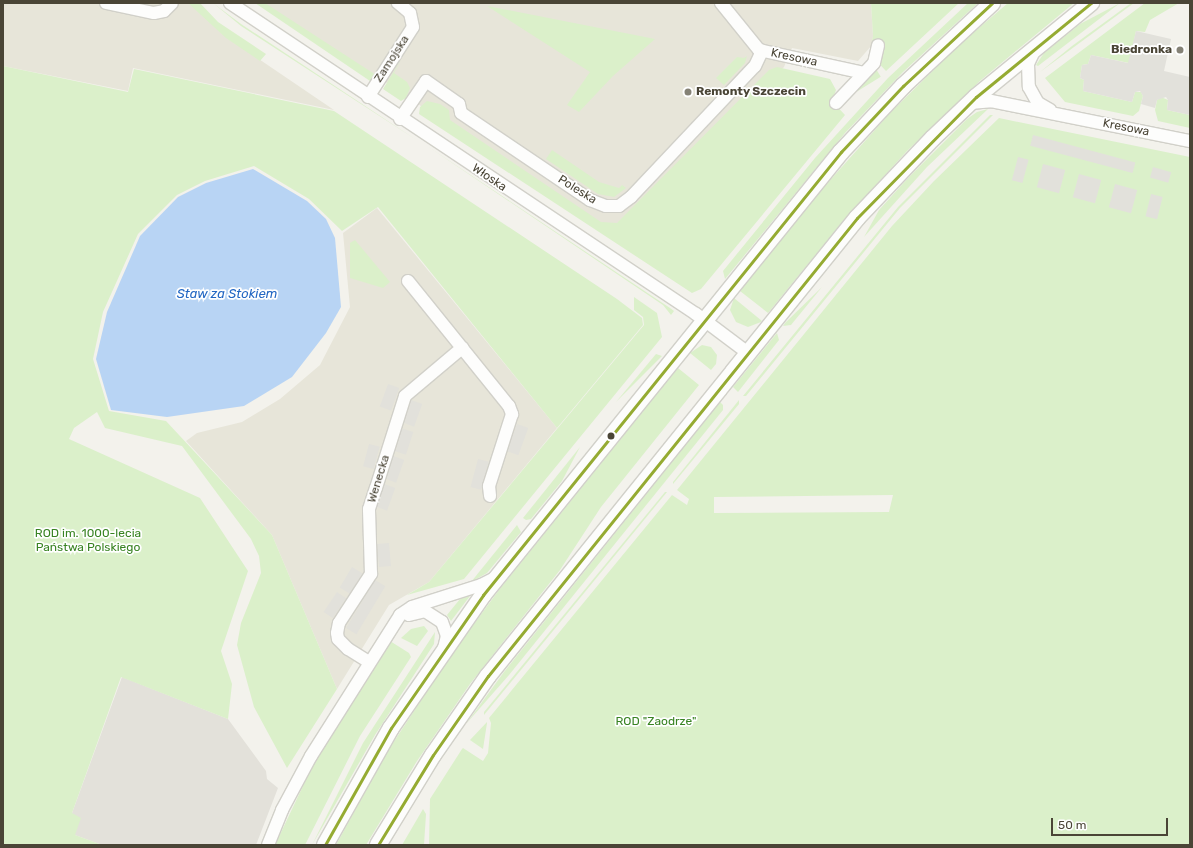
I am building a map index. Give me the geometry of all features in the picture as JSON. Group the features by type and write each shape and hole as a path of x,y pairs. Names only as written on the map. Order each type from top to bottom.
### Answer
{"street":[{"path":"106,3 154,13 164,11 172,3"},
{"name":"Włoska","path":"230,3 400,119 704,320 748,353"},
{"name":"Zamojska","path":"368,97 412,27 410,13 398,3"},
{"name":"Kresowa","path":"721,3 751,43 762,51 864,72"},
{"path":"325,845 387,735 444,648 497,577 813,185 873,117 938,51 992,3"},
{"path":"378,845 433,755 488,676 857,218 906,166 970,103 1038,44 1091,3"},
{"name":"Kresowa","path":"1038,44 1028,64 1029,87 1038,103 1062,115"},
{"path":"836,103 874,63 878,45"},
{"name":"Poleska","path":"400,119 426,81 459,104 461,113 590,200 606,206 619,206 631,197 754,66 762,51"},
{"name":"Kresowa","path":"970,103 991,101 1190,141"},
{"path":"408,281 509,406 512,414 489,486 490,496"},
{"name":"Wenecka","path":"369,662 348,649 338,639 337,633 339,623 371,574 370,509 376,488 405,396 462,348"},
{"path":"268,845 302,770 389,630 400,615 412,607 481,585 497,577"},
{"path":"389,630 408,616 425,611 440,619 446,628 444,648"}],"shaded area":[{"path":"3,3 190,3 231,40 334,110 133,68 128,91 3,66"},
{"path":"262,3 871,3 873,36 872,45 858,61 792,48 784,67 638,211 608,232 375,75"},
{"path":"1136,31 1171,39 1164,71 1190,77 1190,115 1167,110 1168,100 1166,97 1157,100 1155,108 1141,104 1143,96 1140,91 1135,92 1132,102 1083,91 1084,80 1080,78 1082,65 1088,64 1091,55 1128,63"},
{"path":"1033,135 1135,162 1133,173 1030,146"},
{"path":"1018,157 1029,160 1022,183 1012,180"},
{"path":"1043,164 1065,170 1059,193 1037,187"},
{"path":"1153,167 1171,172 1168,183 1150,178"},
{"path":"1079,174 1101,180 1095,203 1073,197"},
{"path":"1115,184 1137,190 1131,213 1109,207"},
{"path":"1151,194 1163,197 1157,219 1145,216"},
{"path":"377,208 557,428 429,582 389,605 337,689 272,535 186,441 197,433 242,422 280,399 320,365 350,307 343,233"},
{"path":"388,384 399,388 391,411 380,407"},
{"path":"411,400 422,404 414,427 403,423"},
{"path":"517,424 528,428 518,455 507,451"},
{"path":"401,428 413,432 406,455 394,451"},
{"path":"369,444 380,447 374,469 363,466"},
{"path":"393,456 404,460 396,483 385,479"},
{"path":"478,459 489,462 481,490 470,487"},
{"path":"384,484 395,488 387,511 376,507"},
{"path":"389,543 391,566 379,567 377,544"},
{"path":"352,567 362,573 350,594 340,588"},
{"path":"375,580 385,586 356,634 346,628"},
{"path":"337,592 346,598 333,618 324,612"},
{"path":"122,677 228,719 266,771 267,779 278,788 256,845 102,845 75,835 72,813"}],"green space":[{"path":"188,3 200,3 218,22 266,54 260,61 226,38"},
{"path":"213,3 241,24 418,141 241,26"},
{"path":"255,3 265,3 376,75 370,81"},
{"path":"871,3 959,3 886,71 870,54 873,36"},
{"path":"968,3 978,3 903,72 845,133 725,279 723,271 815,158 888,78"},
{"path":"1008,3 1074,3 981,80 907,151 844,220 768,313 740,291 824,187 890,113 959,45"},
{"path":"1120,3 1038,66 1036,65 1044,53 1080,24"},
{"path":"1131,3 1134,3 1040,72 1072,46"},
{"path":"1145,3 1179,3 1150,20 1145,32 1136,31 1129,63 1091,55 1088,64 1082,65 1080,78 1084,80 1083,91 1132,102 1135,92 1141,92 1143,96 1139,111 1133,116 1065,102 1045,78"},
{"path":"487,6 655,39 613,76 579,112 567,105 590,72"},
{"path":"747,56 745,63 724,85 716,78 737,57 744,58"},
{"path":"401,60 394,73 407,82 410,88 406,98 401,101 383,89"},
{"name":"ROD im. 1000-lecia Państwa Polskiego","path":"3,66 128,92 134,69 334,111 617,299 642,318 643,325 557,428 378,207 342,231 309,199 254,166 205,181 177,195 138,234 103,312 93,359 109,411 166,421 272,535 337,689 287,768 254,707 237,645 241,623 261,573 259,556 251,539 182,446 105,428 97,412 74,428 69,439 200,498 248,571 221,651 232,684 228,719 121,677 72,813 81,818 75,835 102,845 3,845"},
{"path":"777,67 830,79 836,90 832,101 845,115 701,289 692,293 419,114 420,107 427,101 440,104 449,110 450,120 601,222 617,223 769,70"},
{"path":"876,69 881,77 839,103 834,95"},
{"path":"1161,97 1168,100 1167,110 1190,115 1190,128 1158,121 1155,110 1157,100"},
{"path":"988,109 927,167 864,237 879,210 909,177 967,119 977,112"},
{"path":"990,115 993,115 900,208 746,396 743,396 898,207"},
{"name":"ROD \"Zaodrze\"","path":"999,118 1190,157 1190,845 429,845 430,799 462,749 463,748 483,761 488,753 491,723 489,718 672,495 687,505 689,499 677,490 892,226 934,181","holes":["893,495 889,512 714,513 714,497"]},
{"path":"427,146 674,311 671,315 663,305"},
{"path":"552,150 599,182 619,188 622,185 626,188 614,197 598,194 546,159"},
{"path":"355,240 390,282 383,288 350,278 350,243"},
{"path":"822,287 791,325 783,326 785,323"},
{"path":"634,297 657,313 662,337 464,579 407,595 429,582 644,325 643,317 634,310"},
{"path":"734,298 762,321 748,327 736,322 730,310"},
{"path":"777,333 779,340 738,392 733,387"},
{"path":"702,345 711,347 717,355 716,364 711,370 690,353"},
{"path":"656,354 662,356 616,402"},
{"path":"678,368 699,385 601,507 560,570 470,684 417,761 366,845 336,845 387,752 451,655 499,590"},
{"path":"739,400 739,404 673,484 673,482"},
{"path":"720,402 723,405 723,410 509,675 466,724 504,672"},
{"path":"580,447 562,481 531,519 526,520 523,518"},
{"path":"665,492 667,492 484,715 484,712"},
{"path":"517,525 521,532 487,573 471,582"},
{"path":"470,596 451,621 447,615 460,599"},
{"path":"424,626 428,631 417,646 401,638 411,629"},
{"path":"435,632 434,644 375,735 312,845 363,743"},
{"path":"390,641 409,653 411,657 360,736 305,845 275,845 312,767"},
{"path":"487,723 483,749 470,740"},
{"path":"423,809 426,814 424,845 402,845"}],"water":[{"name":"Staw za Stokiem","path":"253,169 307,201 326,219 335,238 341,307 326,333 292,377 244,406 167,417 111,410 96,359 107,312 140,236 178,197 206,183"}],"transit line":[{"path":"325,845 391,728 483,595 841,152 903,86 992,3"},
{"path":"378,845 433,755 488,676 857,218 976,97 1091,3"}],"place":[{"name":"Biedronka","path":"1180,50"},
{"name":"Remonty Szczecin","path":"688,92"}]}
